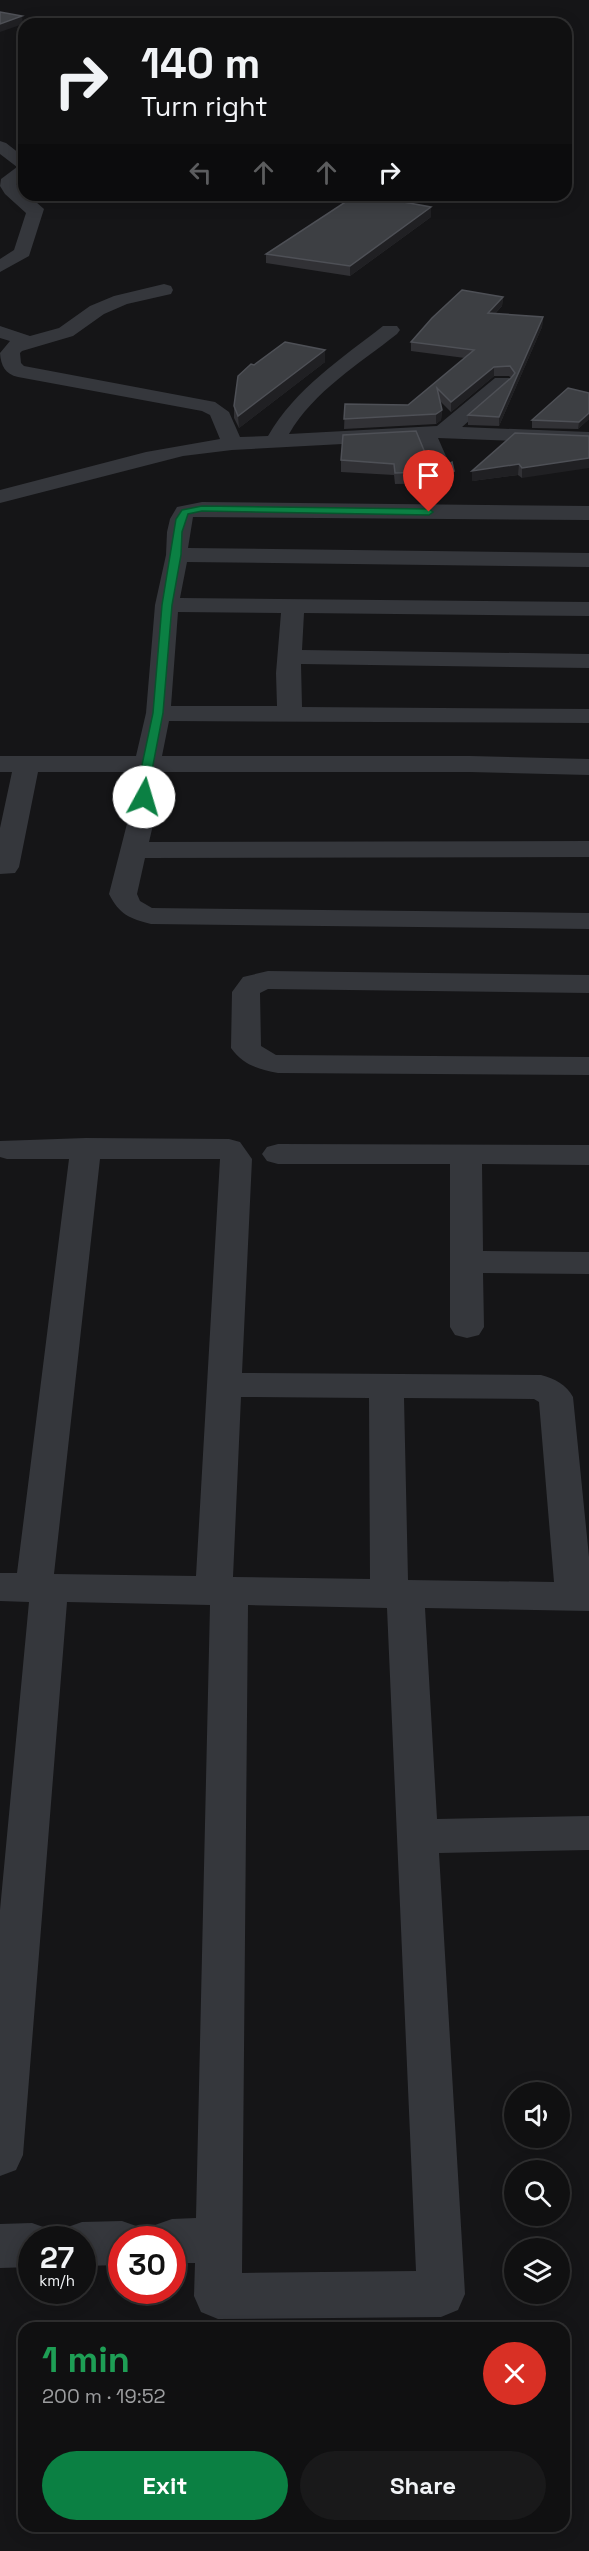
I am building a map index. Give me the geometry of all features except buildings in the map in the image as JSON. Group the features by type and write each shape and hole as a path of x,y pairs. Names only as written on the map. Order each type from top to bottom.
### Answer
{"street":[{"path":"0,146 18,162"},
{"path":"18,173 7,183 18,196"},
{"path":"0,267 23,252 24,239 36,214 35,209 25,201"},
{"path":"17,346 66,332 97,310 121,300 164,290"},
{"path":"276,440 284,424 310,394 390,330"},
{"path":"0,332 22,338 10,353 12,365 18,370 215,409 219,412 232,444"},
{"path":"434,433 502,382"},
{"path":"434,433 441,470"},
{"path":"0,497 146,458 183,450 232,444 434,433 589,438"},
{"path":"589,513 193,509 185,512 181,519 177,555 167,605 158,713 147,765 142,812 123,894 128,906 135,912 151,916 589,921"},
{"path":"177,555 589,560"},
{"path":"167,605 589,609"},
{"path":"290,712 289,657 293,607"},
{"path":"289,657 589,661"},
{"path":"158,713 290,712 589,716"},
{"path":"5,867 27,763"},
{"path":"0,764 470,764 589,767"},
{"path":"135,850 589,849"},
{"path":"589,984 259,980 252,983 246,992 246,1048 256,1058 278,1064 589,1066"},
{"path":"0,2156 28,1587 86,1148"},
{"path":"7,1149 229,1149 236,1159 224,1384 218,2296 441,2294 418,1836 397,1594 386,1386"},
{"path":"278,1154 589,1155"},
{"path":"466,1155 467,1327"},
{"path":"468,1262 589,1263"},
{"path":"28,1587 581,1597 556,1397 541,1387 224,1384"},
{"path":"418,1836 589,1833"},
{"path":"186,2241 218,2240"},
{"path":"0,2246 18,2245"}],"route":[{"path":"144,797 147,765 158,713 167,605 177,555 178,532 185,512 193,509 429,512"}]}
